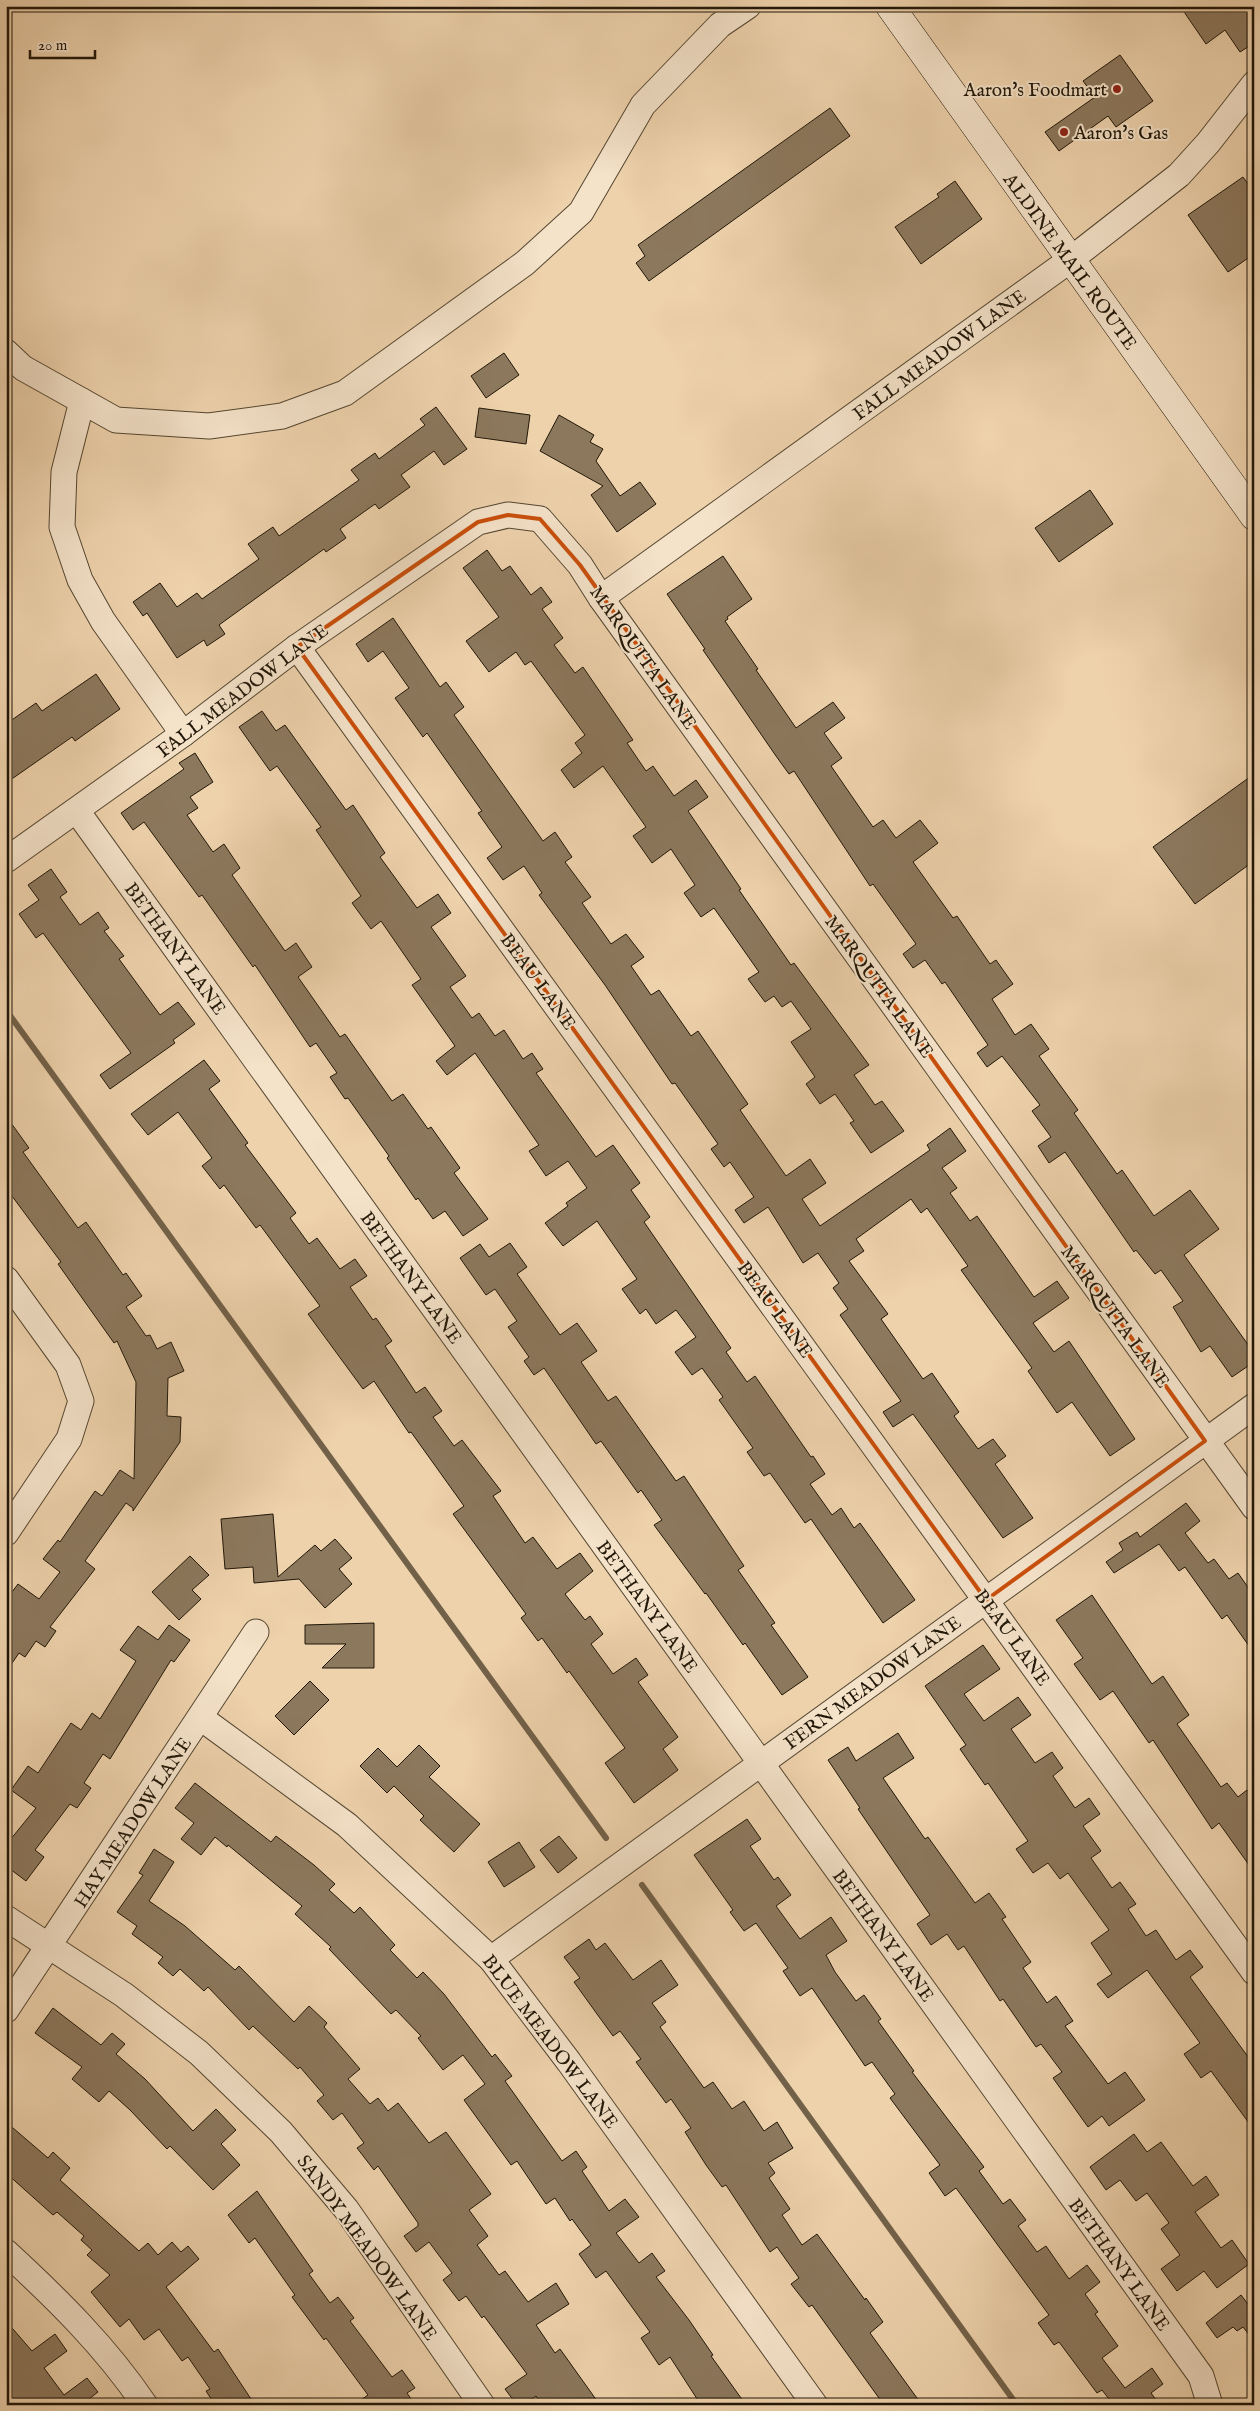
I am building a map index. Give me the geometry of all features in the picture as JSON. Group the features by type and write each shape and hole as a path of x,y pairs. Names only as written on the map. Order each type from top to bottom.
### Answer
{"main road":[{"name":"ALDINE MAIL ROUTE","path":"890,6 1254,516"}],"street":[{"path":"6,352 23,368 116,420 209,426 282,416 345,393 526,264 581,212 643,105 720,25 748,6"},
{"name":"FALL MEADOW LANE","path":"601,598 1070,260 1179,175 1208,143 1254,84"},
{"path":"82,401 64,472 62,528 80,580 103,621 183,734"},
{"name":"MARQUITA LANE","path":"478,522 508,515 540,519 580,565 601,598 1254,1507"},
{"name":"FALL MEADOW LANE","path":"6,860 78,811 297,647 478,522"},
{"name":"BEAU LANE","path":"297,647 1254,1972"},
{"name":"BETHANY LANE","path":"78,811 1201,2376 1210,2405"},
{"path":"6,1279 68,1365 81,1401 69,1439 6,1533"},
{"name":"FERN MEADOW LANE","path":"491,1959 760,1762 1254,1406"},
{"name":"HAY MEADOW LANE","path":"6,2010 201,1718 256,1632"},
{"name":"BLUE MEADOW LANE","path":"201,1718 347,1825 491,1959 569,2062 815,2405"},
{"name":"SANDY MEADOW LANE","path":"6,1918 124,1995 199,2053 281,2132 346,2209 482,2405"},
{"path":"6,2252 53,2295 96,2342 145,2405"}],"highlighted area":[{"path":"508,515 540,519 580,565 1205,1441 986,1600 297,647 478,522"}],"building":[{"path":"1180,6 1254,6 1254,43 1240,52 1225,30 1206,44"},
{"path":"1120,55 1153,101 1116,127 1108,116 1059,151 1045,132 1095,97 1083,81"},
{"path":"830,108 850,136 649,281 636,263 645,256 638,245"},
{"path":"1243,177 1254,192 1254,254 1228,272 1188,215"},
{"path":"955,181 982,219 921,264 895,227 939,197 937,194"},
{"path":"504,353 519,375 486,398 471,376"},
{"path":"436,407 467,449 444,465 434,451 401,475 410,487 379,509 375,504 340,529 346,538 326,552 324,549 219,625 225,634 207,646 204,640 177,658 147,613 143,616 133,602 160,583 177,607 197,593 202,599 259,559 248,544 273,527 279,536 359,480 351,470 375,453 379,459 425,425 420,419"},
{"path":"479,408 530,415 526,444 475,437"},
{"path":"559,415 594,435 590,442 603,449 596,461 620,496 640,482 656,504 617,532 591,495 603,486 540,451"},
{"path":"1090,490 1113,524 1059,562 1035,528"},
{"path":"487,550 502,571 510,566 531,595 541,587 552,602 542,609 563,638 554,645 575,673 583,667 633,740 627,743 646,771 653,766 674,796 696,780 708,797 688,811 741,889 739,890 791,965 794,963 869,1065 854,1075 875,1105 882,1101 904,1131 871,1153 850,1123 854,1121 835,1094 820,1104 806,1084 815,1077 791,1042 811,1029 791,1001 782,1007 774,996 765,1002 748,979 759,972 714,908 701,917 684,893 695,885 671,849 652,863 633,836 646,827 603,766 574,788 561,770 582,753 575,743 585,735 531,661 525,665 516,652 489,672 466,641 499,617 463,568"},
{"path":"723,556 752,599 727,617 728,619 725,621 758,669 756,670 796,728 833,702 845,718 824,733 842,758 831,766 873,827 883,820 896,838 920,820 938,843 913,862 953,918 957,916 990,964 996,960 1013,984 992,999 1015,1035 1031,1024 1049,1049 1039,1056 1078,1110 1074,1113 1117,1174 1122,1170 1154,1216 1190,1190 1219,1229 1184,1255 1254,1353 1254,1362 1232,1377 1210,1346 1201,1352 1173,1307 1183,1301 1161,1270 1155,1274 1136,1250 1134,1252 1065,1152 1049,1163 1038,1146 1051,1137 1032,1111 1040,1105 1002,1056 987,1067 977,1053 988,1045 945,982 942,984 925,960 913,968 903,954 916,944 873,884 870,886 794,771 789,774 776,756 667,594"},
{"path":"393,618 440,687 446,682 464,707 454,715 543,841 555,832 572,857 565,862 591,897 582,903 611,944 626,934 644,957 631,966 651,995 659,990 691,1036 698,1031 748,1104 740,1110 786,1176 810,1159 826,1183 802,1199 820,1226 930,1150 927,1145 950,1128 966,1151 942,1168 957,1188 950,1193 970,1221 977,1216 1034,1297 1057,1281 1069,1298 1033,1323 1054,1352 1069,1341 1135,1439 1110,1456 1072,1402 1057,1413 1028,1371 1032,1368 961,1270 968,1266 927,1208 921,1213 911,1199 856,1239 864,1251 849,1261 888,1314 881,1319 923,1379 932,1373 959,1412 954,1416 978,1449 993,1439 1006,1456 995,1464 1033,1518 1003,1538 913,1414 893,1427 883,1412 901,1401 840,1315 848,1309 833,1288 839,1283 818,1253 803,1263 768,1207 744,1223 735,1210 754,1197 730,1162 724,1167 711,1149 718,1144 675,1083 672,1084 605,985 539,895 542,893 524,866 503,880 487,858 502,847 478,813 482,811 427,733 423,737 395,698 409,688 383,651 368,662 356,644"},
{"path":"96,674 120,709 75,741 72,737 6,783 6,724 36,703 42,711"},
{"path":"262,711 276,731 285,725 346,810 353,805 385,853 380,857 417,908 438,894 451,913 431,927 466,976 450,987 472,1018 479,1013 495,1036 504,1030 523,1059 532,1053 543,1069 536,1073 596,1157 613,1145 640,1183 631,1190 650,1217 644,1222 731,1348 726,1352 747,1382 755,1376 811,1457 813,1456 825,1474 810,1484 832,1515 841,1508 854,1528 860,1523 915,1600 883,1623 811,1519 805,1523 770,1473 764,1476 747,1452 753,1448 719,1400 723,1397 702,1368 692,1375 675,1352 696,1337 676,1310 656,1324 646,1309 640,1314 622,1289 637,1279 597,1221 563,1246 545,1223 568,1206 566,1203 587,1188 568,1161 546,1176 529,1151 539,1145 475,1053 447,1075 436,1061 455,1046 412,985 421,979 381,921 371,929 352,903 361,896 316,830 321,827 277,766 270,771 239,727"},
{"path":"195,753 213,782 190,797 198,808 187,815 213,852 224,844 240,868 232,875 285,951 296,943 312,967 298,977 340,1037 345,1034 392,1101 403,1094 428,1129 431,1127 460,1168 454,1173 488,1219 463,1236 445,1211 433,1219 418,1198 416,1200 387,1158 389,1156 348,1098 345,1099 330,1077 337,1073 316,1043 310,1047 255,965 253,967 202,895 199,897 144,822 133,830 121,813 184,769 179,763"},
{"path":"1254,774 1254,861 1195,904 1153,847"},
{"path":"51,869 67,892 60,897 80,925 98,912 109,928 104,931 124,956 119,959 160,1015 178,1002 195,1024 173,1040 175,1043 110,1089 100,1075 131,1053 43,933 36,938 19,914 39,900 28,885"},
{"path":"204,1060 220,1081 209,1089 248,1143 245,1145 296,1213 290,1218 309,1244 317,1238 340,1269 355,1259 367,1276 350,1287 373,1320 376,1318 392,1341 385,1346 416,1393 425,1387 442,1411 433,1417 454,1446 462,1440 501,1491 493,1496 525,1543 533,1537 557,1569 580,1553 593,1571 565,1594 585,1620 590,1616 603,1634 591,1644 613,1674 636,1658 648,1675 638,1682 678,1737 663,1749 678,1770 634,1803 605,1763 625,1748 569,1671 567,1673 542,1638 538,1641 521,1618 526,1614 453,1514 464,1506 411,1432 409,1433 374,1381 363,1389 308,1314 320,1306 260,1225 256,1228 224,1185 220,1189 202,1166 212,1158 178,1112 148,1135 131,1114"},
{"path":"6,1116 29,1148 23,1152 78,1228 86,1222 123,1275 126,1273 142,1296 126,1307 146,1336 150,1335 157,1349 171,1342 184,1371 168,1378 167,1416 181,1417 180,1442 133,1511 133,1508 126,1503 85,1561 95,1569 50,1627 56,1631 45,1647 36,1641 25,1657 19,1653 6,1672 6,1600 18,1584 39,1599 60,1572 43,1559 58,1540 60,1542 95,1491 102,1496 120,1470 134,1479 136,1382 117,1341 114,1343 58,1264 61,1262 6,1188"},
{"path":"510,1243 527,1267 517,1274 560,1335 577,1323 597,1351 581,1362 608,1401 616,1396 676,1481 684,1476 744,1566 738,1570 775,1623 771,1625 808,1677 782,1695 745,1643 743,1645 654,1525 662,1520 641,1490 638,1493 601,1441 596,1444 544,1368 534,1375 524,1361 529,1357 508,1327 517,1321 495,1289 486,1295 460,1258 480,1244 489,1257"},
{"path":"1186,1503 1200,1521 1185,1533 1208,1563 1214,1559 1229,1579 1238,1573 1254,1596 1254,1653 1227,1615 1222,1619 1185,1567 1179,1571 1159,1544 1114,1573 1106,1562 1123,1550 1119,1543 1137,1532 1140,1537"},
{"path":"273,1514 278,1577 315,1545 321,1551 335,1539 352,1558 339,1569 352,1584 325,1608 299,1579 254,1583 253,1567 225,1569 221,1519"},
{"path":"190,1556 209,1575 192,1590 201,1599 179,1620 152,1592"},
{"path":"1092,1595 1152,1684 1163,1676 1189,1715 1177,1724 1221,1787 1227,1783 1238,1797 1247,1790 1254,1799 1254,1872 1219,1823 1212,1829 1153,1740 1149,1743 1113,1691 1100,1700 1074,1664 1083,1658 1056,1620"},
{"path":"374,1623 374,1668 322,1668 346,1644 305,1644 305,1625"},
{"path":"169,1625 190,1640 174,1662 171,1660 110,1759 103,1754 84,1783 91,1788 77,1808 70,1804 35,1850 44,1857 26,1881 6,1866 6,1845 36,1808 11,1790 28,1766 38,1773 71,1723 81,1730 92,1713 100,1719 136,1661 120,1650 138,1626 158,1640"},
{"path":"983,1645 1000,1669 964,1694 984,1721 1018,1697 1031,1715 1011,1729 1035,1763 1052,1752 1063,1768 1053,1776 1075,1808 1089,1798 1100,1814 1083,1826 1101,1851 1091,1858 1112,1888 1120,1882 1136,1904 1128,1909 1146,1936 1156,1930 1176,1960 1190,1950 1203,1967 1190,1977 1254,2065 1254,2130 1211,2071 1201,2078 1184,2054 1200,2043 1147,1970 1108,1998 1097,1984 1112,1974 1091,1943 1109,1930 1068,1873 1060,1879 1048,1863 1033,1873 1016,1849 1028,1841 988,1783 985,1785 960,1749 966,1745 925,1686"},
{"path":"310,1681 329,1700 294,1735 275,1716"},
{"path":"898,1733 914,1758 883,1778 925,1839 928,1837 975,1903 989,1893 1006,1917 1002,1919 1031,1962 1023,1968 1047,2003 1056,1996 1073,2021 1065,2026 1108,2084 1125,2072 1145,2100 1109,2126 1102,2116 1088,2127 1053,2078 1062,2072 1041,2044 1036,2047 1003,1999 1000,2001 964,1946 958,1950 947,1934 931,1945 917,1924 930,1915 858,1809 860,1808 828,1760 848,1747 856,1761"},
{"path":"419,1745 440,1766 429,1777 480,1824 454,1852 420,1820 424,1816 394,1786 387,1793 360,1766 378,1748 397,1767"},
{"path":"195,1783 271,1842 276,1836 314,1865 335,1884 329,1890 354,1913 360,1907 395,1945 390,1950 417,1978 423,1972 444,1994 492,2057 495,2054 512,2076 505,2081 562,2161 576,2151 587,2167 582,2171 609,2211 625,2199 639,2217 616,2233 639,2263 652,2253 665,2271 656,2277 689,2320 713,2355 711,2356 746,2405 701,2405 670,2357 659,2365 641,2338 650,2332 606,2271 596,2278 579,2254 591,2245 572,2219 570,2221 555,2198 546,2204 517,2161 511,2165 464,2100 485,2084 463,2055 443,2070 418,2038 421,2036 396,2010 391,2014 329,1949 331,1947 295,1914 302,1906 228,1845 227,1847 215,1837 201,1855 181,1839 194,1823 175,1808"},
{"path":"747,1819 761,1839 750,1846 774,1880 778,1877 791,1895 776,1906 800,1939 831,1917 847,1941 826,1955 835,1972 856,2001 864,1995 881,2019 878,2021 914,2071 912,2072 984,2167 979,2171 1003,2204 1010,2199 1026,2220 1018,2226 1037,2252 1046,2246 1069,2279 1087,2265 1100,2282 1085,2294 1098,2312 1095,2314 1118,2346 1102,2358 1125,2388 1152,2368 1163,2384 1151,2393 1160,2405 1101,2405 1109,2399 1102,2390 1097,2393 1059,2342 1054,2345 1038,2323 1049,2315 956,2188 945,2196 929,2173 940,2165 890,2098 895,2094 872,2062 865,2066 812,1988 800,1996 783,1971 788,1968 756,1923 744,1931 730,1912 733,1910 694,1855"},
{"path":"559,1836 577,1858 558,1873 540,1850"},
{"path":"519,1842 535,1867 504,1887 488,1862"},
{"path":"154,1849 174,1862 149,1901 185,1926 235,1970 239,1966 294,2022 309,2006 327,2023 324,2027 360,2069 348,2079 370,2104 378,2098 388,2111 398,2103 429,2143 446,2132 491,2194 469,2210 488,2236 477,2245 499,2275 505,2271 528,2302 556,2283 569,2304 536,2325 555,2353 560,2349 600,2405 542,2405 536,2396 524,2405 517,2405 505,2389 527,2374 484,2316 482,2318 466,2296 459,2301 443,2280 452,2273 429,2242 416,2252 404,2236 418,2226 418,2223 378,2166 374,2170 357,2148 364,2143 342,2113 333,2120 317,2101 324,2095 300,2067 298,2069 253,2026 249,2030 208,1987 204,1991 180,1969 173,1976 158,1963 163,1957 132,1934 137,1926 117,1912 143,1875 139,1873"},
{"path":"589,1939 596,1950 605,1943 633,1980 661,1960 678,1985 652,2003 666,2022 660,2027 704,2088 713,2082 732,2109 744,2101 764,2131 777,2122 793,2148 768,2163 775,2173 769,2178 790,2209 782,2215 802,2245 817,2234 865,2300 866,2298 883,2322 870,2333 922,2405 884,2405 812,2305 809,2307 791,2284 799,2278 777,2247 770,2252 726,2185 722,2187 706,2165 685,2132 691,2128 671,2099 666,2103 636,2062 641,2059 620,2031 613,2036 574,1982 580,1978 564,1957"},
{"path":"53,2008 101,2045 112,2033 125,2044 116,2054 145,2079 193,2131 216,2109 236,2130 221,2144 240,2165 213,2190 170,2146 167,2149 109,2091 99,2102 72,2079 82,2067 35,2033"},
{"path":"6,2122 48,2158 53,2152 70,2168 60,2180 139,2251 148,2243 158,2255 172,2242 181,2252 188,2246 199,2259 166,2287 214,2352 218,2349 255,2405 215,2405 206,2391 210,2389 188,2357 182,2361 159,2329 144,2340 129,2319 120,2327 91,2292 110,2275 87,2255 92,2250 81,2240 84,2236 57,2212 53,2215 6,2173"},
{"path":"1134,2134 1147,2152 1161,2142 1193,2186 1206,2176 1219,2195 1195,2212 1221,2248 1232,2240 1249,2264 1217,2288 1204,2271 1177,2291 1161,2269 1180,2255 1161,2229 1169,2223 1147,2193 1136,2201 1120,2180 1106,2190 1090,2167"},
{"path":"257,2191 313,2271 309,2274 330,2303 338,2297 354,2318 350,2321 392,2377 402,2370 415,2388 407,2393 415,2405 354,2405 368,2395 326,2338 324,2340 292,2297 295,2295 255,2238 249,2243 228,2215"},
{"path":"1241,2295 1254,2312 1254,2341 1243,2327 1237,2331 1233,2327 1217,2338 1206,2323"},
{"path":"6,2321 32,2351 55,2334 67,2351 44,2368 64,2395 87,2378 98,2392 81,2405 16,2405 6,2391"}],"waterway":[{"path":"6,1010 606,1838"},
{"path":"642,1885 1017,2405"}],"place":[{"name":"Aaron's Foodmart","path":"1117,89"},
{"name":"Aaron's Gas","path":"1064,132"}]}
